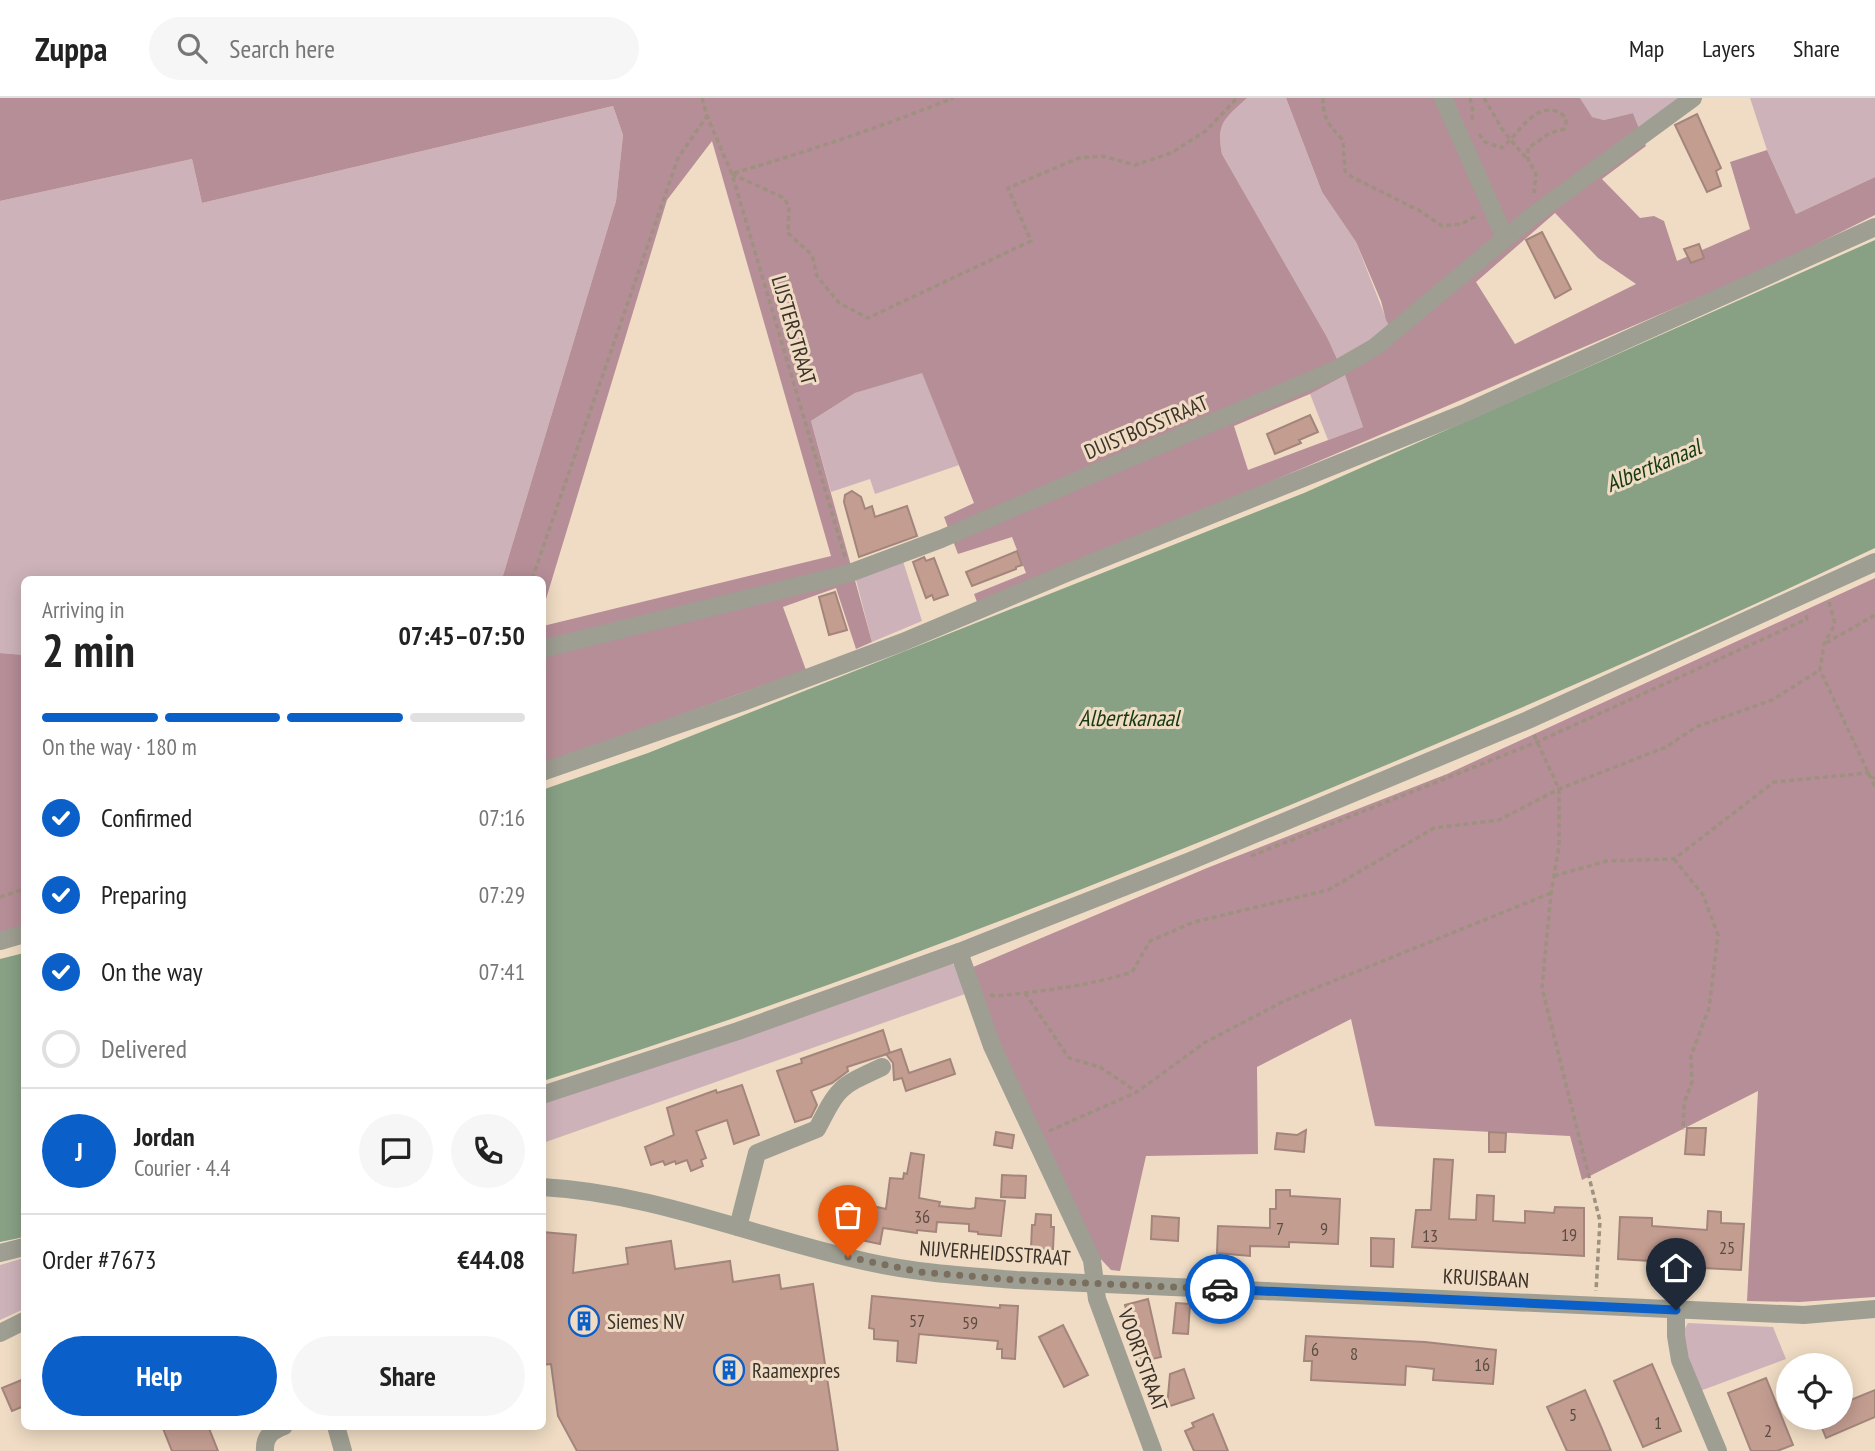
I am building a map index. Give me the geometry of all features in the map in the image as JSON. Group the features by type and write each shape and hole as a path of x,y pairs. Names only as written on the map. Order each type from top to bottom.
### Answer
{"street":[{"path":"1444,98 1505,238"},
{"name":"DUISTBOSSTRAAT","path":"546,648 850,573 941,539 1335,370 1375,347 1531,217 1693,98"},
{"path":"546,771 740,703 903,642 1069,572 1467,412 1875,227"},
{"path":"546,1094 738,1031 960,952 1190,861 1528,720 1875,562"},
{"path":"0,941 21,935"},
{"name":"NIJVERHEIDSSTRAAT","path":"546,1187 618,1196 866,1262 920,1272 1096,1283 1092,1260 992,1046 960,952"},
{"path":"738,1227 757,1153 817,1129 834,1095 846,1083 883,1067"},
{"path":"0,1253 21,1248"},
{"name":"KRUISBAAN","path":"1096,1283 1804,1315 1875,1309"},
{"name":"VOORTSTRAAT","path":"1096,1283 1097,1299 1153,1451"},
{"path":"1676,1310 1680,1360 1714,1450"},
{"path":"0,1333 21,1322"},
{"path":"265,1451 267,1437 273,1430"},
{"path":"337,1430 344,1451"}],"path":[{"name":"LIJSTERSTRAAT","path":"702,98 732,174 850,573"},
{"path":"732,174 837,142 953,98"},
{"path":"732,174 784,198 789,207 788,233 812,255 817,276 839,303 868,318 1031,241 1008,188 1079,158 1102,156 1135,165 1171,153 1207,130 1237,98"},
{"path":"1323,98 1322,113 1343,140 1345,171 1352,177 1420,211 1442,226 1461,224 1490,208"},
{"path":"1470,98 1473,112 1471,125"},
{"path":"1484,98 1536,174 1531,217"},
{"path":"1472,130 1482,135 1485,142 1502,148 1511,141 1531,112 1544,106 1559,111 1566,118 1564,129 1531,145 1528,148 1528,159"},
{"path":"533,576 678,158 707,116"},
{"path":"1825,586 1835,624 1824,644 1820,670 1875,787"},
{"path":"1824,644 1875,615"},
{"path":"973,992 998,996 1025,993 1112,979 1132,972 1150,941 1195,922 1328,890 1434,828 1499,820 1559,789 1666,747 1696,727 1772,701 1820,670"},
{"path":"1528,720 1559,789 1559,846 1551,894 1542,988 1600,1221 1595,1307"},
{"path":"1554,876 1607,861 1674,859 1774,782 1868,773 1875,779"},
{"path":"1674,859 1703,895 1718,935 1709,1008 1691,1056 1692,1082 1684,1103 1683,1130"},
{"path":"0,897 21,890"},
{"path":"1034,1138 1138,1092 1204,1043 1284,1001 1551,894"},
{"path":"1025,993 1069,1058 1100,1067 1138,1092"}],"shaded area":[{"path":"0,98 1247,98 1221,128 1222,154 1327,337 1338,361 1395,337 1356,242 1322,192 1286,98 1580,98 1592,117 1604,120 1633,113 1646,146 1602,179 1640,218 1654,216 1664,221 1677,261 1750,229 1730,162 1767,150 1796,214 1875,177 1875,215 1777,264 1205,510 977,602 974,594 1026,573 1012,537 958,554 944,517 974,503 922,373 855,393 811,421 872,642 856,649 836,588 783,607 806,670 546,763 546,625 831,556 712,141 667,200 546,599 546,576 503,576 616,201 623,135 613,106 202,203 192,159 0,201","holes":["1555,213 1598,258 1636,284 1515,344 1476,282","1345,375 1363,427 1248,470 1234,426 1310,394"]},
{"path":"1247,98 1286,98 1322,192 1356,242 1389,326 1370,343 1338,361 1327,337 1222,154 1221,128"},
{"path":"1580,98 1680,98 1639,128 1633,113 1604,120 1591,117"},
{"path":"1750,98 1875,98 1875,177 1796,214 1767,150"},
{"path":"613,106 623,135 616,201 503,576 21,576 21,655 0,653 0,201 192,159 202,203"},
{"path":"922,372 959,465 875,494 870,479 831,492 811,421 855,393"},
{"path":"1345,374 1363,427 1328,440 1310,394"},
{"path":"903,561 922,621 872,642 856,580"},
{"path":"1875,578 1875,1297 1799,1302 1747,1301 1758,1091 1582,1180 1570,1136 1375,1126 1351,1019 1257,1067 1258,1154 1146,1156 1120,1271 1111,1270 1098,1256 966,970 1207,868 1447,774"},
{"path":"0,653 21,655 21,929 0,934"},
{"path":"950,963 959,967 968,993 546,1142 546,1099"},
{"path":"21,1259 21,1310 0,1320 0,1265"},
{"path":"1688,1323 1773,1327 1784,1353 1776,1353 1776,1363 1700,1391 1684,1348 1684,1331"}],"water":[{"name":"Albertkanaal","path":"1875,240 1875,548 1521,708 1118,875 832,983 546,1080 546,789 648,753 1304,493"},
{"path":"21,954 21,1238 0,1242 0,959"}],"building":[{"path":"1697,114 1721,168 1716,171 1721,186 1707,192 1675,125"},
{"path":"1542,232 1571,289 1555,298 1526,240"},
{"path":"1699,244 1704,258 1691,263 1684,249"},
{"path":"1310,415 1318,432 1275,454 1267,434"},
{"path":"852,491 861,497 865,509 872,506 875,517 907,506 917,536 859,557 844,502 845,495"},
{"path":"1017,551 1022,565 972,586 966,572"},
{"path":"924,557 926,561 934,558 948,595 934,600 932,595 926,598 913,562"},
{"path":"835,592 847,630 829,635 819,597"},
{"path":"883,1030 890,1053 847,1067 848,1071 832,1083 811,1091 817,1105 811,1117 795,1122 777,1071 802,1063 801,1059"},
{"path":"901,1049 909,1073 950,1059 955,1074 906,1091 902,1078 894,1080 893,1063 886,1054"},
{"path":"742,1085 759,1135 734,1144 727,1120 696,1131 706,1158 701,1160 703,1166 691,1171 687,1160 676,1164 675,1161 665,1165 663,1161 651,1165 645,1147 674,1135 667,1108 716,1090 717,1093"},
{"path":"1687,1128 1706,1128 1704,1155 1685,1154"},
{"path":"1306,1130 1304,1152 1275,1149 1277,1133 1297,1135"},
{"path":"996,1132 1014,1135 1012,1148 994,1145"},
{"path":"1489,1132 1506,1133 1505,1152 1489,1152"},
{"path":"911,1153 924,1155 919,1198 940,1202 939,1206 970,1209 975,1208 976,1198 1005,1201 1001,1236 969,1231 969,1224 937,1222 936,1232 917,1230 917,1233 883,1228 880,1244 856,1239 859,1224 834,1219 837,1204 849,1207 850,1201 886,1209 890,1178 903,1179 904,1173 907,1174"},
{"path":"1434,1159 1453,1160 1449,1219 1476,1220 1477,1195 1494,1196 1493,1221 1525,1223 1525,1211 1554,1213 1555,1207 1584,1208 1584,1256 1412,1247 1416,1210 1431,1210"},
{"path":"1002,1175 1026,1176 1025,1198 1001,1197"},
{"path":"1276,1190 1290,1190 1290,1196 1340,1199 1338,1244 1289,1242 1289,1247 1250,1246 1250,1256 1217,1253 1218,1226 1270,1228 1270,1209 1276,1209"},
{"path":"1708,1211 1721,1212 1721,1223 1744,1224 1741,1270 1618,1259 1620,1217 1652,1218 1652,1226 1707,1230"},
{"path":"1036,1214 1051,1215 1051,1227 1054,1227 1053,1249 1031,1249 1032,1225 1035,1225"},
{"path":"1152,1216 1179,1218 1178,1241 1151,1239"},
{"name":"Raamexpres","path":"546,1232 576,1235 573,1273 628,1264 626,1248 671,1241 675,1269 730,1261 733,1282 779,1275 781,1289 813,1284 838,1451 577,1451 558,1416 551,1364 546,1365"},
{"path":"1371,1238 1394,1239 1393,1267 1371,1266"},
{"path":"872,1296 1000,1308 1000,1305 1018,1306 1015,1359 1002,1358 1002,1349 997,1349 998,1341 919,1334 916,1363 897,1361 898,1341 874,1339 874,1329 869,1328"},
{"path":"1148,1299 1161,1357 1138,1362 1125,1305"},
{"path":"1176,1303 1190,1304 1188,1334 1173,1333"},
{"path":"1063,1325 1088,1375 1064,1387 1039,1337"},
{"path":"1306,1336 1425,1342 1496,1350 1493,1384 1433,1380 1434,1369 1406,1366 1405,1385 1311,1380 1312,1361 1304,1361"},
{"path":"1652,1364 1681,1431 1643,1447 1614,1381"},
{"path":"1184,1369 1194,1398 1167,1407 1170,1374"},
{"path":"1766,1378 1776,1403 1776,1430 1787,1430 1793,1445 1777,1451 1751,1451 1728,1393"},
{"path":"21,1380 21,1407 12,1411 2,1388"},
{"path":"1585,1390 1611,1451 1567,1451 1547,1407"},
{"path":"1875,1390 1875,1417 1853,1426 1853,1399"},
{"path":"1213,1414 1228,1451 1194,1451 1185,1431 1194,1427 1192,1423"},
{"path":"164,1430 210,1430 218,1451 172,1451"},
{"path":"1823,1430 1845,1430 1826,1438"}],"way so far":[{"path":"848,1257 920,1272 1016,1280 1220,1289"}],"place":[{"name":"Siemes NV","path":"584,1321"},
{"name":"Raamexpres","path":"729,1370"}],"route":[{"path":"1220,1289 1676,1310"}]}
